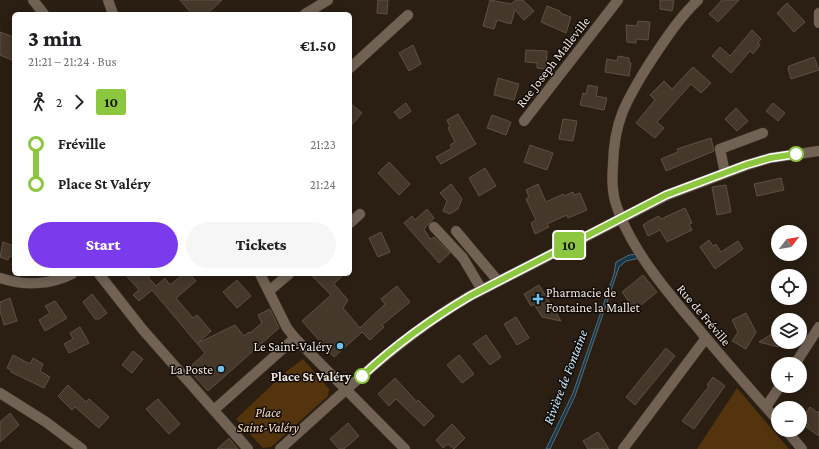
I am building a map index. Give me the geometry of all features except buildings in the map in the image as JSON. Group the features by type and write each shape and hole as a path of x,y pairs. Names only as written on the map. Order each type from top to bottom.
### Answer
{"street":[{"path":"34,0 43,12"},
{"path":"108,0 111,12"},
{"path":"308,12 328,0"},
{"name":"Rue Joseph Malleville","path":"524,121 618,0"},
{"name":"Rue de Fréville","path":"698,0 663,42 627,98 617,125 613,150 612,185 621,219 665,289 771,413"},
{"path":"819,13 819,23"},
{"path":"352,66 408,15"},
{"path":"725,173 720,149 763,133"},
{"path":"280,449 377,362 411,334 439,314 498,281 666,195 770,158 819,151"},
{"path":"352,221 360,214"},
{"path":"434,227 463,258 482,290"},
{"path":"456,231 498,281"},
{"path":"0,278 22,283 41,283 55,281 67,276"},
{"path":"101,276 143,330 248,449"},
{"path":"261,276 287,328 295,338 405,449"},
{"path":"269,291 287,276"},
{"path":"800,357 819,327"},
{"path":"214,409 295,338"},
{"path":"623,449 706,338"},
{"path":"0,393 46,422 82,449"},
{"path":"766,407 775,393"},
{"path":"792,437 802,449"}],"green space":[{"name":"Place Saint-Valéry","path":"303,359 329,389 328,396 271,447 263,448 236,419 287,371"},
{"path":"737,388 771,428 771,437 779,437 789,449 697,449"}],"water":[{"path":"638,254 640,258 626,261 619,267 575,396 550,449 546,449 573,393 614,274 616,262 629,255"}],"bus line":[{"name":"10","path":"362,376 411,334 439,314 508,276 666,195 746,165 770,158 796,154"}],"place":[{"name":"Pharmacie de Fontaine la Mallet","path":"538,299"},
{"name":"Le Saint-Valéry","path":"340,346"},
{"name":"La Poste","path":"221,369"},
{"name":"Place St Valéry","path":"362,376"}],"water label":[{"name":"Rivière de Fontaine","path":"565,377"}]}
